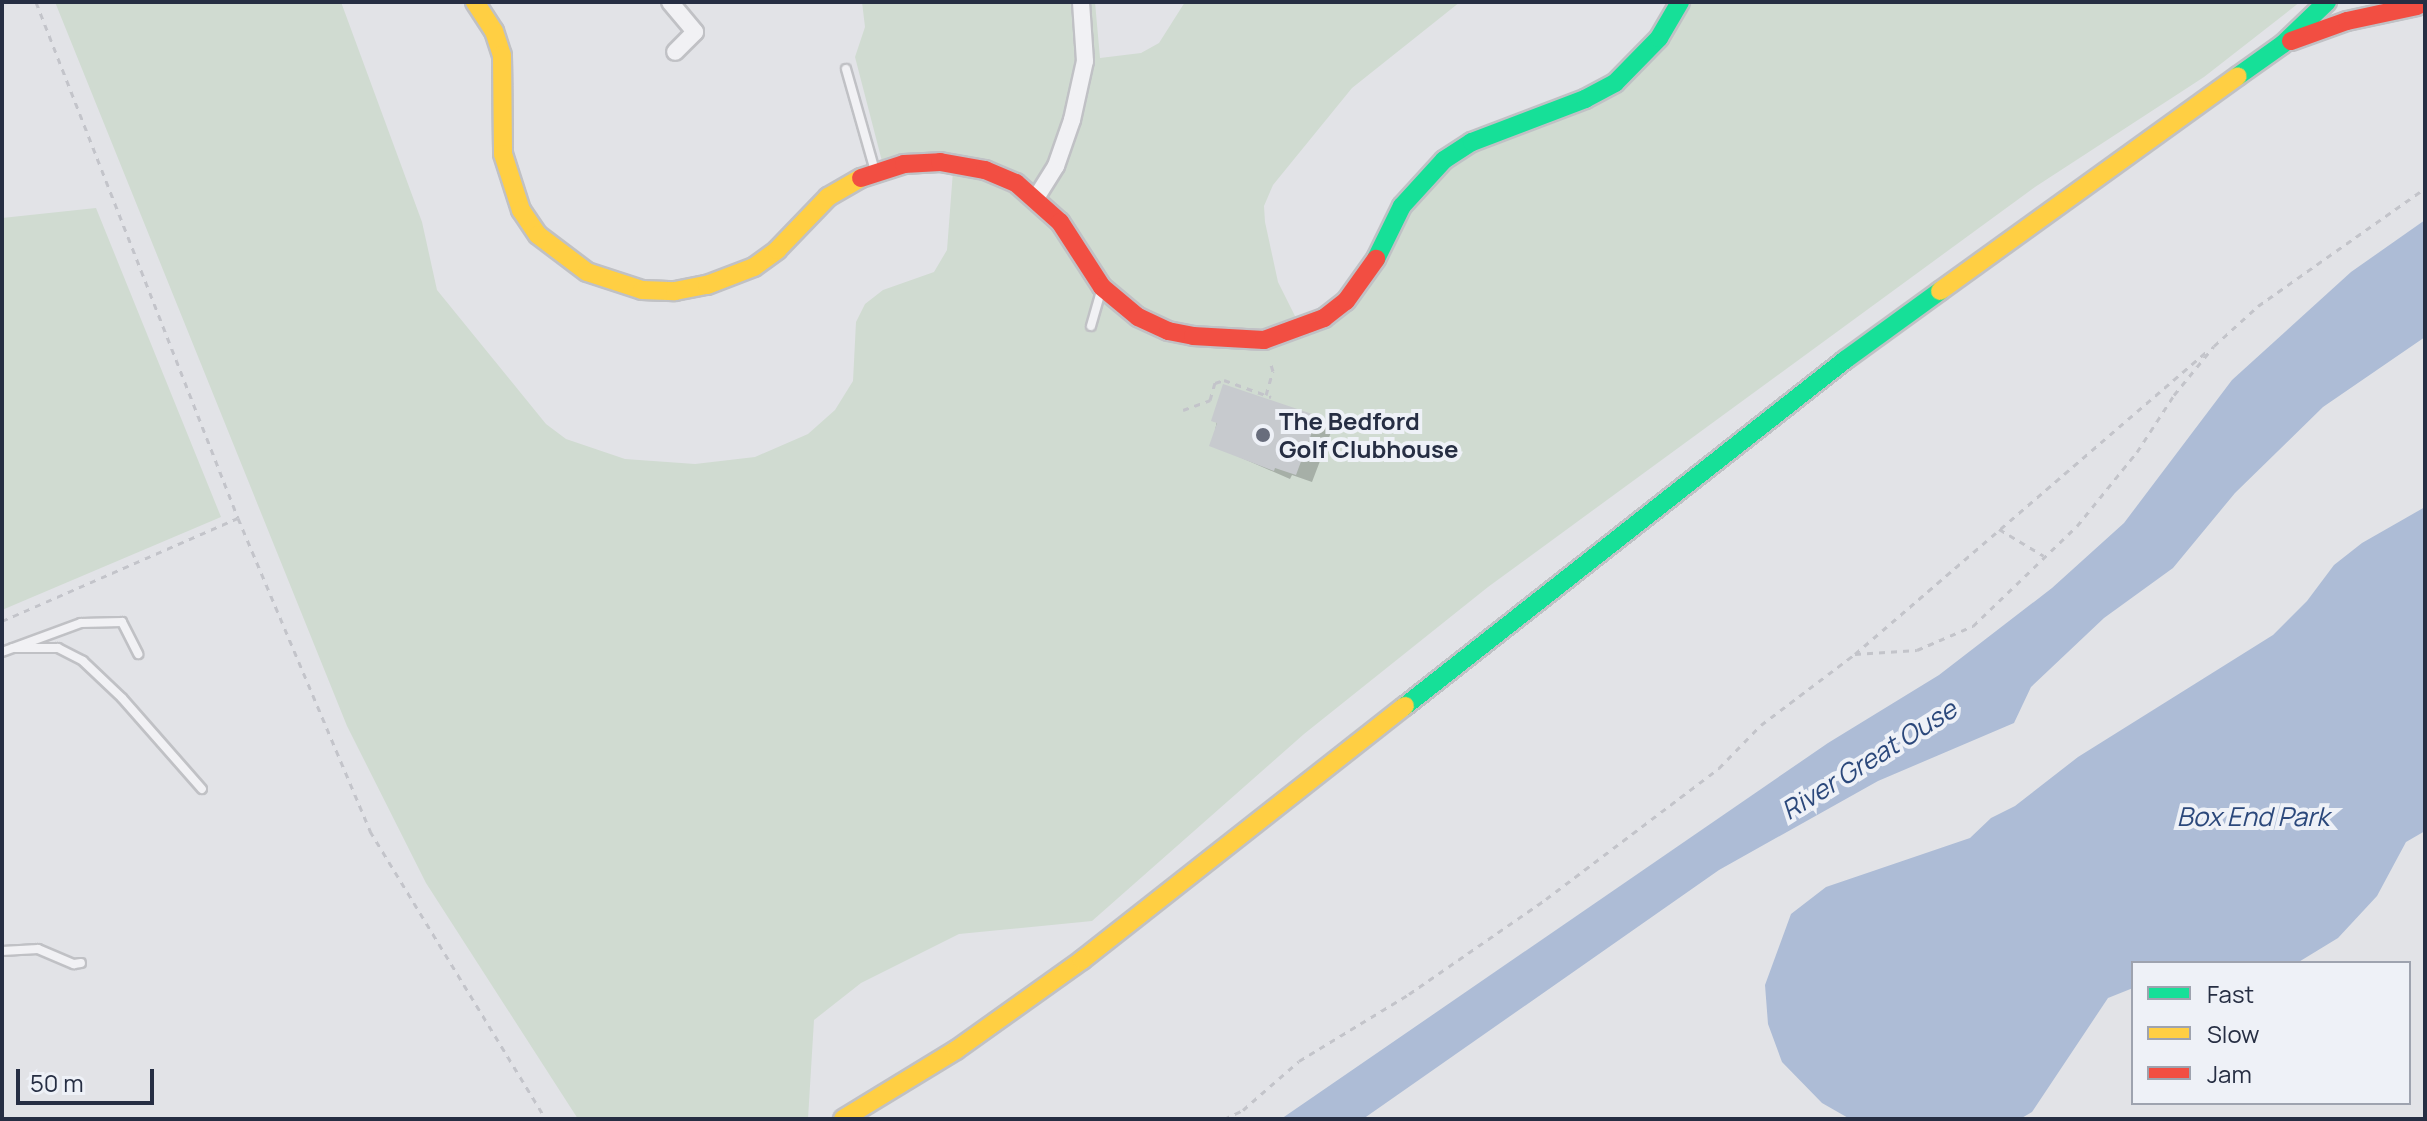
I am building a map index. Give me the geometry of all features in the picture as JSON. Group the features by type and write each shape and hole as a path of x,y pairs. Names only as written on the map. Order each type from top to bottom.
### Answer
{"main road":[{"path":"475,2 494,31 502,55 503,154 521,210 538,235 587,272 642,290 675,291 735,276 777,250 828,197 875,171 904,164 940,162 985,170 1016,183 1036,198 1060,222 1102,287 1138,317 1168,331 1234,340 1264,340 1324,318 1346,301 1370,271 1402,206 1444,160 1472,142 1585,99 1615,83 1659,38 1680,2"},
{"path":"843,1119 956,1050 1082,960 1845,360 2283,44 2327,2"},
{"path":"2283,44 2347,21 2417,5"}],"street":[{"path":"670,2 695,32 675,52"},
{"path":"1036,198 1056,166 1075,105 1085,61 1081,2"}],"lane":[{"path":"846,69 875,171"},
{"path":"1091,326 1102,287"},
{"path":"2,652 81,623 122,622 138,654"},
{"path":"13,648 58,648 83,661 122,698 202,789"},
{"path":"2,951 38,949 74,964 81,963"}],"path":[{"path":"36,2 238,518 370,831 546,1119"},
{"path":"1224,1119 1243,1110 1299,1061 1409,994 1546,899 1719,768 1761,725 1855,654 2258,306 2425,188"},
{"path":"1183,410 1210,400 1215,383 1224,380 1268,396 1273,371 1264,340"},
{"path":"1855,654 1917,650 1973,626 2077,526 2137,452 2174,395 2214,346"},
{"path":"2,621 238,518"},
{"path":"1999,529 2046,556"}],"shaded area":[{"path":"55,2 341,2 422,222 437,290 546,424 566,439 625,459 695,464 755,457 808,434 835,410 853,381 856,322 865,304 883,290 934,272 947,250 953,171 884,169 855,57 865,27 862,2 1095,2 1100,58 1141,53 1159,43 1185,2 1460,2 1352,88 1273,185 1264,206 1265,222 1278,282 1298,322 1342,292 1410,183 1599,83 1651,37 1673,2 2300,2 2204,77 2035,187 1488,587 1304,734 1092,921 959,934 861,983 814,1020 808,1119 578,1119 426,883 347,726"},
{"path":"96,208 221,517 2,610 2,218"}],"water":[{"name":"River Great Ouse","path":"2425,220 2425,337 2323,407 2235,493 2173,568 2104,618 2031,687 2014,723 1878,781 1719,870 1363,1119 1281,1119 1828,743 1939,675 2052,588 2124,523 2232,380 2351,272"},
{"name":"Box End Park","path":"2425,507 2425,831 2406,842 2377,896 2338,938 2300,961 2131,961 2131,989 2108,998 2032,1112 2020,1119 1850,1119 1822,1103 1782,1062 1768,1024 1765,985 1791,914 1826,887 1970,838 1991,818 2015,806 2078,757 2273,635 2307,601 2334,565 2362,543"}],"building":[{"name":"The Bedford Golf Clubhouse","path":"1223,384 1318,416 1296,475 1275,468 1274,471 1209,446 1217,423 1211,421"}],"traffic: fast":[{"path":"1376,259 1402,206 1444,160 1472,142 1585,99 1615,83 1659,38 1680,2"},
{"path":"2238,76 2283,44 2327,2"},
{"path":"1405,706 1845,360 1940,291"}],"traffic: slow":[{"path":"475,2 494,31 502,55 503,154 521,210 538,235 587,272 642,290 675,291 707,285 754,267 777,250 828,197 861,178"},
{"path":"1940,291 2238,76"},
{"path":"843,1119 956,1050 1082,960 1405,706"}],"traffic: jam":[{"path":"2291,41 2347,21 2417,6"},
{"path":"861,178 904,164 940,162 985,170 1016,183 1060,222 1102,287 1138,317 1168,331 1193,336 1264,340 1324,318 1346,301 1376,259"}],"place":[{"name":"The Bedford Golf Clubhouse","path":"1263,435"}]}
